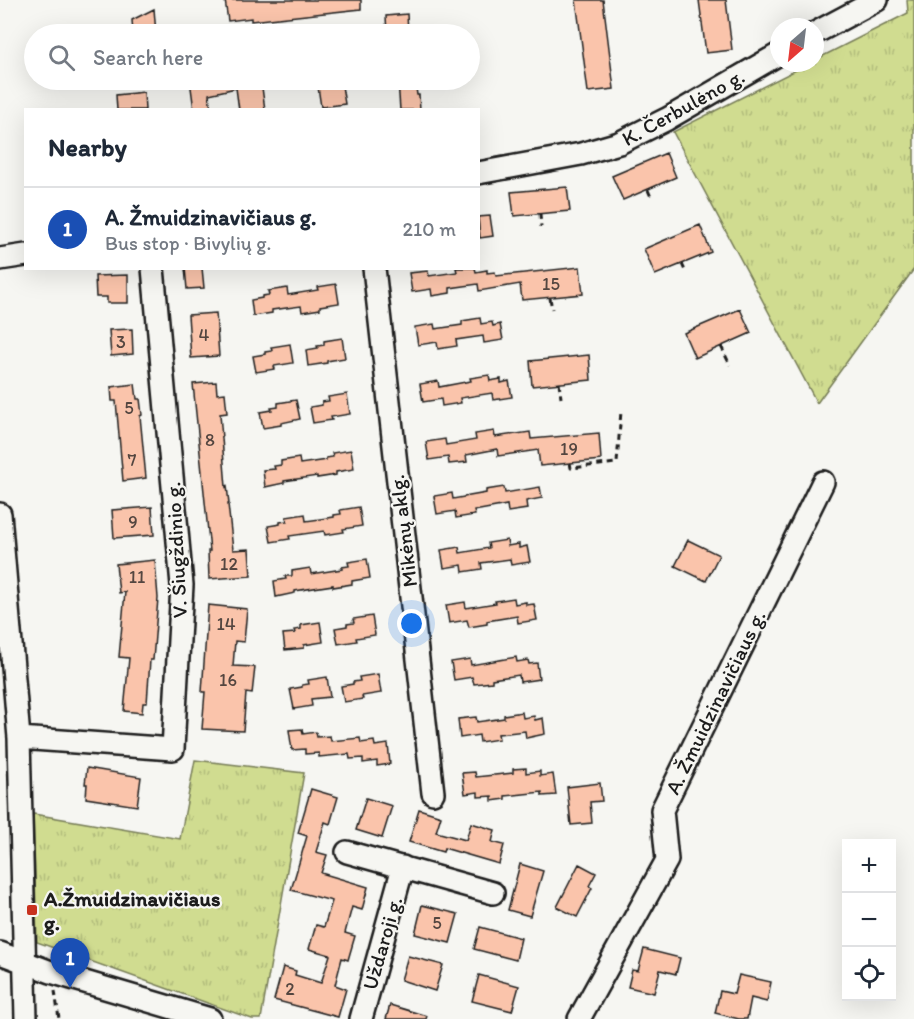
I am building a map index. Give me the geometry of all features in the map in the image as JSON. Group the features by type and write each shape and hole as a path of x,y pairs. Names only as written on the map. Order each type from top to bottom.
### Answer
{"street":[{"path":"824,28 877,0"},
{"name":"K. Čerbulėno g.","path":"480,173 581,154 619,143 667,119 770,59"},
{"path":"0,259 24,255"},
{"name":"V. Šiugždinio g.","path":"19,738 173,749 182,585 153,270"},
{"name":"Mikėnų aklg.","path":"374,270 433,793"},
{"name":"A. Žmuidzinavičiaus g.","path":"579,1019 667,860 662,810 823,482"},
{"path":"0,514 3,601 19,738 26,1019"},
{"name":"Uždaroji g.","path":"347,852 493,893"},
{"name":"Uždaroji g.","path":"361,1019 403,867"},
{"path":"0,953 51,972 210,1019"}],"path":[{"path":"648,189 651,197"},
{"path":"540,214 541,227"},
{"path":"682,264 686,273"},
{"path":"550,298 552,309"},
{"path":"721,346 730,365"},
{"path":"559,383 561,398"},
{"path":"570,463 571,468 617,462 621,411"},
{"path":"51,972 59,1019"}],"green space":[{"path":"907,0 914,0 914,269 817,403 673,132 792,72 824,72 824,55 908,13"},
{"path":"195,760 304,773 261,1019 252,1019 37,942 33,814 180,839"}],"building":[{"path":"225,0 361,0 361,9 251,21 251,18 228,21"},
{"path":"576,0 603,0 614,89 588,92"},
{"path":"699,0 726,0 732,50 706,53"},
{"path":"154,9 155,24 132,24 132,20"},
{"path":"407,14 408,24 386,24 386,16"},
{"path":"191,90 227,90 209,94 211,108 194,108"},
{"path":"236,90 262,90 265,108 239,108"},
{"path":"318,90 343,90 345,104 321,107"},
{"path":"399,90 416,90 420,108 400,108"},
{"path":"144,92 145,108 117,108 116,95"},
{"path":"666,153 676,177 623,200 612,176"},
{"path":"567,187 570,211 514,216 511,192"},
{"path":"490,216 493,236 480,238 480,217"},
{"path":"700,225 711,252 655,275 644,249"},
{"path":"580,267 583,294 522,300 520,284 479,291 478,284 450,288 450,293 432,296 431,289 412,292 409,273 428,271 429,276 457,272 456,270 476,270 476,272 487,270 487,273 495,272 496,276"},
{"path":"185,270 202,270 204,288 187,289"},
{"path":"128,275 128,303 107,303 107,297 96,297 95,276"},
{"path":"336,284 339,303 302,312 301,306 272,310 272,313 253,316 251,300 269,295 268,291 287,288 288,295 318,290 317,287"},
{"path":"740,309 751,333 695,358 684,333"},
{"path":"216,313 219,356 191,358 188,315"},
{"path":"480,318 481,324 492,322 493,326 500,324 503,340 484,343 483,336 456,340 457,346 438,349 437,342 418,345 415,327 434,324 435,329 462,325 462,321"},
{"path":"132,329 133,354 111,356 109,330"},
{"path":"342,338 345,358 308,366 306,350 324,345 324,341"},
{"path":"290,344 293,363 256,372 253,356 272,351 271,347"},
{"path":"589,355 591,380 532,386 530,361"},
{"path":"489,375 490,381 501,379 501,383 509,381 512,397 493,400 492,393 460,398 461,403 442,406 441,399 423,402 420,384 438,381 439,387"},
{"path":"216,382 217,394 225,393 227,413 220,414 233,550 249,549 251,576 209,579 208,551 210,551 193,384"},
{"path":"135,384 142,415 140,416 146,478 123,481 116,401 112,401 111,387"},
{"path":"347,394 350,414 313,423 310,407 322,405 322,402 329,401 328,397"},
{"path":"296,400 300,419 263,428 260,412 278,407 278,403"},
{"path":"494,431 495,437 530,432 531,439 599,433 601,460 540,466 538,450 498,456 497,449 466,455 467,462 449,464 448,457 429,460 426,442 445,439 446,445 476,440 475,434"},
{"path":"351,450 354,469 336,472 336,475 284,481 284,483 265,487 263,470 275,469 274,466 281,465 281,461 299,458 300,464 326,460 326,458 333,457 332,453"},
{"path":"504,487 505,493 540,487 542,498 526,501 527,509 508,512 507,505 474,511 475,515 456,518 455,511 437,514 434,496 452,493 453,499"},
{"path":"152,507 154,535 114,538 112,510"},
{"path":"359,507 362,526 325,535 324,531 289,536 290,539 271,542 268,526 287,521 286,517 305,514 306,521 334,517 334,515 341,514 340,510"},
{"path":"507,540 508,546 519,544 519,548 527,546 530,562 511,565 510,559 481,563 482,569 463,572 462,565 444,568 441,550 459,547 460,553 489,548 488,543"},
{"path":"688,540 719,555 706,581 675,566"},
{"path":"367,559 370,578 352,581 352,584 295,591 295,593 276,597 274,581 286,579 285,576 292,576 292,571 310,568 311,574 342,569 342,567 349,566 348,562"},
{"path":"155,560 158,598 147,703 143,703 142,713 124,711 129,658 119,657 125,592 119,593 116,564"},
{"path":"514,598 515,604 526,602 526,605 534,604 537,620 518,623 517,616 487,621 487,624 469,627 467,620 449,623 446,605 465,602 466,608"},
{"path":"208,605 247,609 244,642 235,641 233,666 255,667 252,694 246,693 243,731 202,729"},
{"path":"372,616 375,635 338,644 335,628 354,623 353,619"},
{"path":"320,622 323,642 304,645 304,648 285,650 283,634 295,633 294,630 301,629 301,625"},
{"path":"516,657 517,662 528,660 529,664 537,663 539,679 520,682 519,675 474,684 472,677 454,680 451,662 470,659 471,665"},
{"path":"378,674 381,693 344,702 341,686 360,681 359,677"},
{"path":"327,677 330,697 311,699 312,706 294,709 290,689 309,684 308,680"},
{"path":"522,712 523,718 534,716 535,720 543,718 545,734 526,738 525,731 498,734 499,739 480,742 479,735 460,738 458,719 476,717 477,722 504,718 504,715"},
{"path":"302,729 303,734 316,732 317,737 330,736 331,741 360,738 361,743 374,741 375,746 388,744 390,764 377,766 377,761 363,763 363,758 350,759 349,754 319,757 319,753 305,754 305,749 292,750 289,730"},
{"path":"87,768 141,777 137,806 86,798"},
{"path":"526,768 526,773 540,771 540,776 553,774 556,795 542,796 542,792 505,796 505,799 492,801 492,796 478,797 478,792 465,794 462,773 475,772 476,777 513,773 513,769"},
{"path":"600,783 602,801 590,802 592,823 571,825 567,787"},
{"path":"311,789 338,797 330,824 325,822 316,852 327,855 321,873 368,887 362,910 352,907 345,933 355,936 348,960 342,958 335,985 346,989 338,1017 274,1000 283,967 296,971 295,975 321,983 330,955 309,949 316,925 324,927 332,901 291,890 307,836 298,833"},
{"path":"366,798 392,806 382,838 356,830"},
{"path":"419,809 441,816 436,832 466,840 471,823 495,830 492,842 504,845 499,864 444,848 443,852 409,842"},
{"path":"520,864 543,871 530,916 508,910"},
{"path":"579,864 596,873 589,886 592,888 577,917 557,907"},
{"path":"422,905 458,914 450,943 415,934"},
{"path":"480,927 521,938 516,960 474,949"},
{"path":"644,949 680,958 676,974 660,970 654,993 628,987 632,970 638,971"},
{"path":"408,956 443,965 435,991 401,980"},
{"path":"479,975 519,986 512,1011 472,1001"},
{"path":"739,975 771,982 767,1002 751,998 747,1019 715,1013 720,991 734,994"},
{"path":"390,1005 427,1016 426,1019 386,1019"}],"place":[{"name":"A.Žmuidzinavičiaus g.","path":"32,910"},
{"name":"A. Žmuidzinavičiaus g.","path":"70,988"}]}
